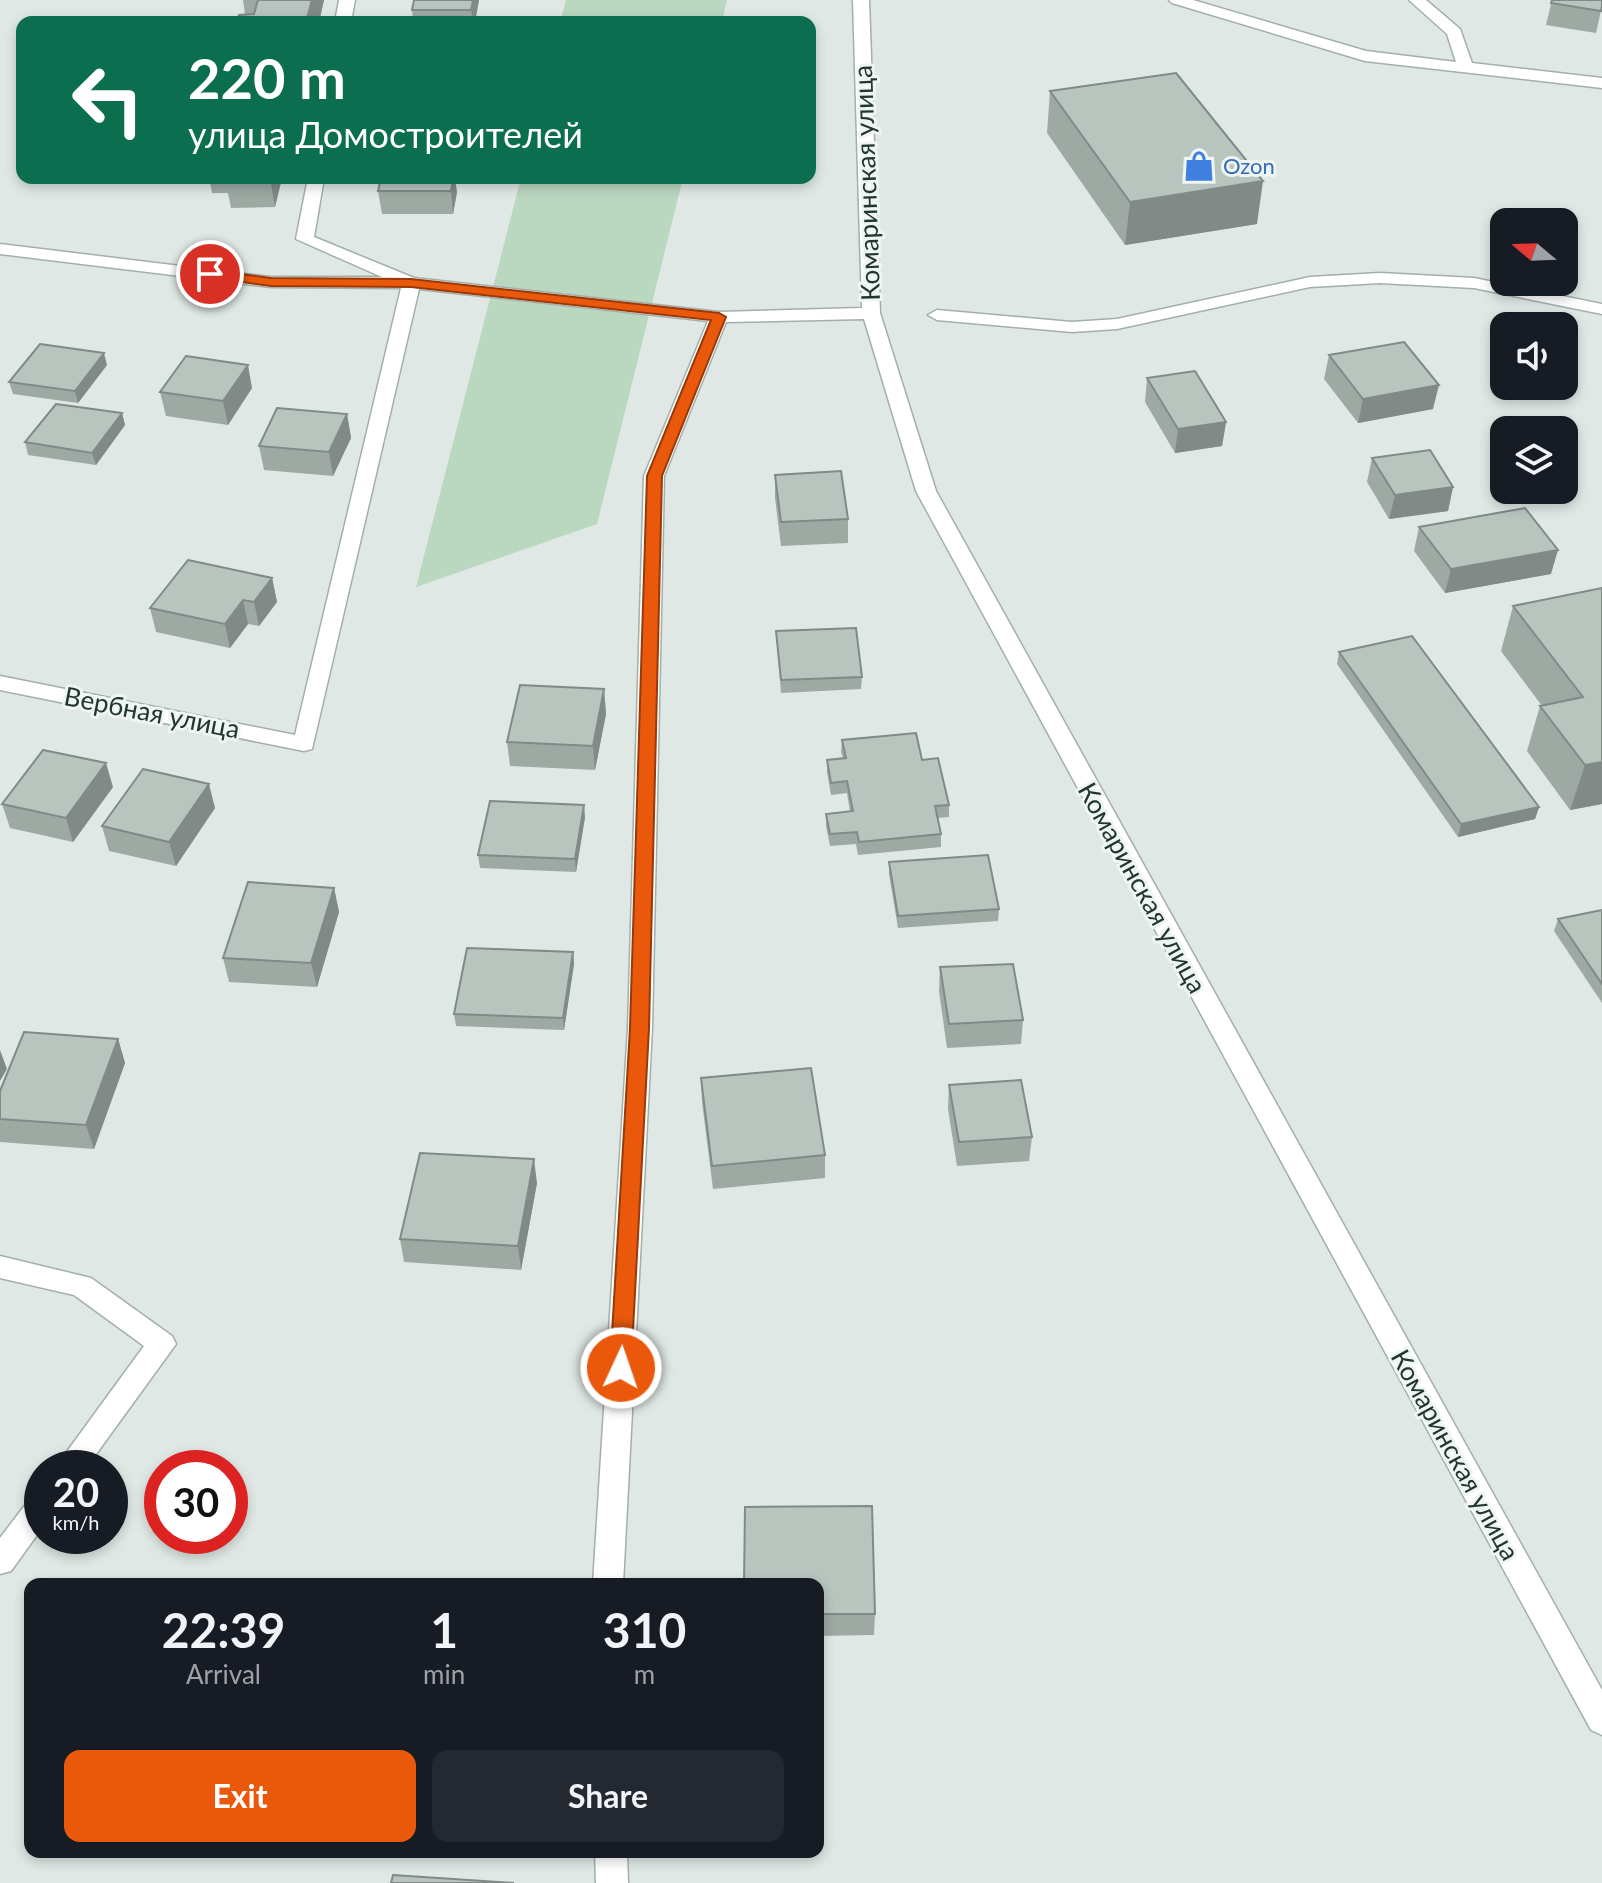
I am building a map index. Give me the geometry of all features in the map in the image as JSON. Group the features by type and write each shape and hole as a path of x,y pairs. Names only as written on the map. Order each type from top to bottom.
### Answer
{"street":[{"name":"Комаринская улица","path":"861,0 871,313 926,491 1602,1720"},
{"path":"1177,0 1365,56 1602,83"},
{"path":"1417,0 1454,32 1466,69"},
{"path":"315,184 305,239 411,283"},
{"path":"0,249 271,282 411,283 719,317 871,313"},
{"path":"937,315 1072,327 1117,324 1310,282 1380,278 1474,283 1602,309"},
{"name":"Вербная улица","path":"0,683 304,744 411,283"},
{"path":"608,1578 640,1028 654,476 719,317"},
{"path":"0,1267 81,1286 162,1344 82,1450"},
{"path":"0,1561 24,1529"},
{"path":"611,1858 612,1883"}],"green space":[{"path":"566,0 727,0 723,16 562,16"},
{"path":"519,184 682,184 597,524 416,587"}],"building":[{"path":"258,0 312,0 308,16 239,16 254,14"},
{"path":"414,0 473,0 471,10 412,10"},
{"path":"1552,0 1602,0 1602,6 1601,11 1551,3"},
{"path":"1176,73 1263,181 1130,202 1050,91"},
{"path":"380,184 452,184 451,191 378,191"},
{"path":"1404,342 1439,385 1363,399 1329,355"},
{"path":"40,344 104,353 75,391 9,382"},
{"path":"186,356 248,365 223,401 160,392"},
{"path":"1195,371 1226,422 1178,429 1147,378"},
{"path":"56,404 122,413 92,453 25,442"},
{"path":"277,408 347,414 329,452 259,446"},
{"path":"1430,450 1453,487 1395,495 1372,458"},
{"path":"841,471 848,519 781,522 775,475"},
{"path":"1525,508 1558,550 1451,569 1419,527"},
{"path":"188,560 272,578 254,602 243,600 225,624 150,608"},
{"path":"1602,588 1602,762 1585,765 1540,706 1583,697 1513,606"},
{"path":"856,628 862,677 781,680 776,631"},
{"path":"1412,636 1539,807 1461,824 1339,652"},
{"path":"520,685 604,689 593,746 507,742"},
{"path":"916,733 922,760 938,758 949,805 935,806 941,834 859,842 857,832 830,834 826,814 853,811 847,781 831,783 827,760 846,758 842,740"},
{"path":"43,750 106,763 66,818 2,804"},
{"path":"143,769 209,784 169,842 102,826"},
{"path":"490,801 584,805 575,859 478,855"},
{"path":"988,855 999,909 898,916 889,862"},
{"path":"248,882 334,888 311,963 223,958"},
{"path":"1602,910 1602,984 1558,919"},
{"path":"467,948 573,952 563,1018 454,1014"},
{"path":"1013,964 1023,1020 949,1024 940,967"},
{"path":"24,1032 118,1039 86,1125 0,1119 0,1091"},
{"path":"811,1068 825,1155 712,1166 701,1078"},
{"path":"1021,1080 1032,1137 959,1142 949,1085"},
{"path":"420,1153 534,1159 518,1246 400,1239"},
{"path":"872,1506 875,1614 824,1614 824,1578 744,1578 745,1507"},
{"path":"393,1875 514,1883 391,1883"}],"place":[{"name":"Ozon","path":"1199,166"}],"route":[{"path":"210,274 271,282 411,283 719,317 654,476 640,1028 621,1368"}]}
